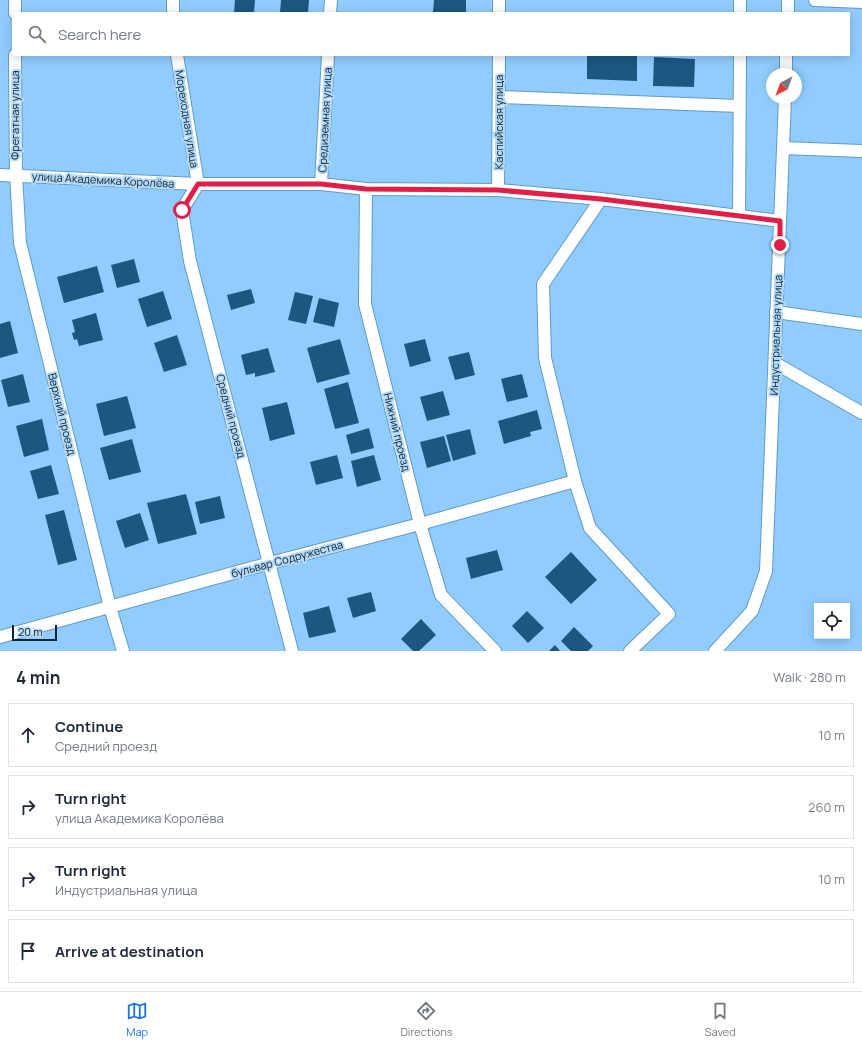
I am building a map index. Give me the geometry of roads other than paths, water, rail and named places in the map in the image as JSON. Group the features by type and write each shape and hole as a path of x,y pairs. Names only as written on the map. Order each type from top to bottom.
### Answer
{"street":[{"path":"15,0 15,12"},
{"path":"173,0 173,12"},
{"path":"330,12 331,0"},
{"path":"499,0 499,12"},
{"path":"740,0 740,12"},
{"path":"788,0 788,12"},
{"path":"815,0 862,2"},
{"name":"Фрегатная улица","path":"15,56 16,175"},
{"name":"Мореходная улица","path":"176,56 198,184"},
{"name":"Средиземная улица","path":"321,184 328,56"},
{"name":"Каспийская улица","path":"498,190 499,56"},
{"path":"738,216 740,56"},
{"path":"786,56 786,68"},
{"path":"499,97 739,106"},
{"name":"Индустриальная улица","path":"715,651 752,611 766,571 785,104"},
{"path":"783,148 862,151"},
{"name":"улица Академика Королёва","path":"0,175 198,184 321,184 366,189 498,190 601,199 780,221"},
{"name":"Верхний проезд","path":"16,175 20,244 110,607 123,651"},
{"name":"Средний проезд","path":"198,184 182,210 190,261 292,651"},
{"name":"Нижний проезд","path":"366,189 366,304 420,524 441,595 495,651"},
{"path":"601,199 543,284 545,358 575,480 590,528 669,614 630,651"},
{"path":"776,312 862,324"},
{"path":"775,363 862,413"},
{"name":"бульвар Содружества","path":"0,637 270,563 420,524 575,480"}]}
